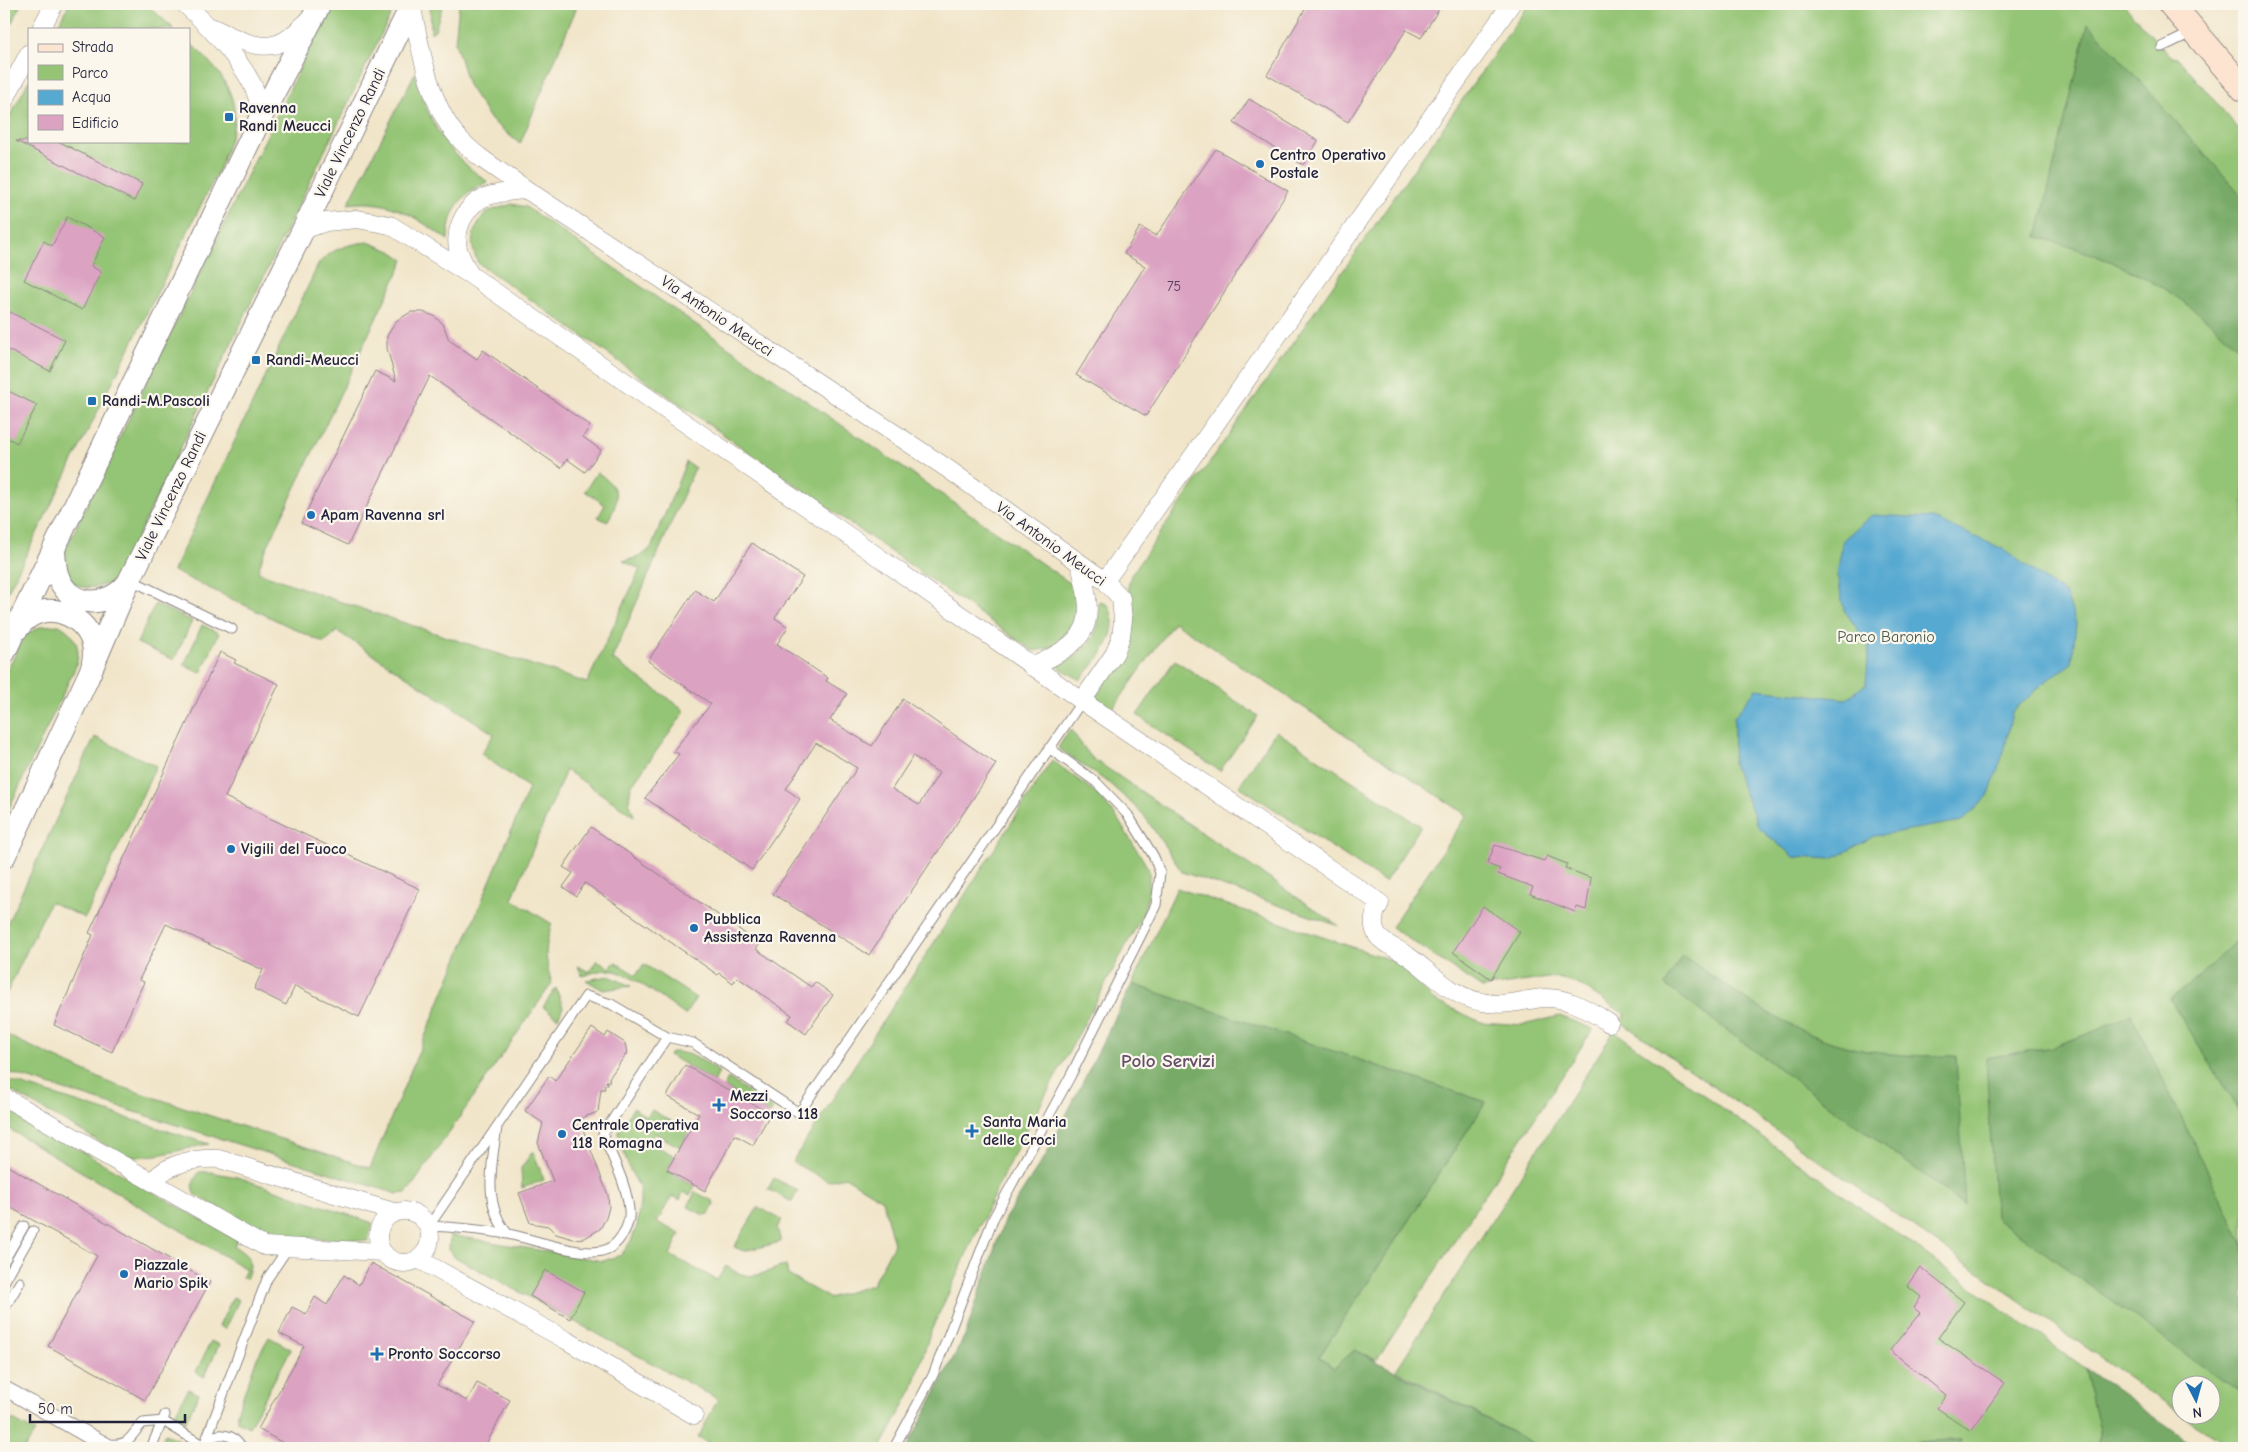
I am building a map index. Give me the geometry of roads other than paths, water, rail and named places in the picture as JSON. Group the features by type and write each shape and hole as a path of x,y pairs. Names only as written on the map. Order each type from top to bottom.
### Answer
{"main road":[{"path":"2183,15 2244,89"}],"street":[{"path":"42,28 54,4"},
{"path":"185,4 210,27 247,76 258,99 259,121"},
{"name":"Via Antonio Meucci","path":"412,4 431,86 441,110 457,136 478,155 527,190 948,469 1105,581 1121,598 1123,620 1121,636 1115,653 1082,701"},
{"name":"Viale Vincenzo Randi","path":"4,857 90,672 129,581 303,230 412,4"},
{"path":"1105,581 1511,4"},
{"path":"210,27 250,44 269,47 286,40 316,11"},
{"path":"8,644 54,552 259,121 316,11"},
{"path":"4,102 28,55"},
{"path":"470,274 458,248 458,232 463,216 473,204 487,196 527,190"},
{"path":"303,230 326,222 358,219 390,224 470,274 864,547 1032,667 1380,903 1374,914 1374,928 1378,937 1410,958 1454,992 1482,1002 1514,1004 1536,998 1558,999 1582,1005 1609,1023"},
{"path":"54,552 59,580 66,590 76,598 87,602 105,601 121,592 129,581"},
{"path":"1032,667 1062,653 1077,641 1087,625 1089,609 1080,564"},
{"path":"8,644 21,624 31,615 51,611 71,615 82,622 90,633 94,646 94,659 90,672"},
{"path":"4,1096 264,1246 382,1252 395,1262 403,1263 418,1259 428,1248 431,1241 429,1226 418,1214 410,1211 394,1212 219,1160 203,1159 186,1162 158,1174 153,1181"},
{"path":"382,1252 378,1238 379,1230 382,1222 394,1212"},
{"path":"418,1259 566,1340 694,1415"}],"lane":[{"path":"2162,47 2183,15"},
{"path":"129,581 232,629"},
{"path":"667,1037 603,1134 626,1194 630,1212 626,1229 616,1243 604,1251 589,1252 508,1234 429,1226 586,996 611,1004 667,1037 693,1043 799,1113 1082,701"},
{"path":"894,1448 933,1375 993,1219 1071,1075 1156,905 1160,873 1154,857 1128,815 1096,782 1049,748"},
{"path":"497,1126 490,1177 491,1193 498,1223 508,1234"},
{"path":"4,1261 24,1226"},
{"path":"4,1282 33,1231"},
{"path":"203,1447 267,1279 288,1248"},
{"path":"4,1309 20,1282"},
{"path":"4,1385 108,1447"},
{"path":"4,1391 108,1447 126,1442 143,1423 164,1418"},
{"path":"164,1418 203,1447"},
{"path":"150,1448 164,1418"},
{"path":"203,1447 213,1437 226,1435 238,1441 242,1448"}],"water":[{"path":"1872,515 1932,518 2003,549 2066,595 2076,623 2072,663 2046,681 2012,712 2005,748 1989,795 1962,821 1874,836 1833,859 1794,857 1759,828 1733,764 1734,717 1756,689 1846,699 1866,684 1869,646 1844,610 1837,575 1843,540"}],"place":[{"name":"Ravenna Randi Meucci","path":"229,117"},
{"name":"Centro Operativo Postale","path":"1260,164"},
{"name":"Randi-Meucci","path":"256,360"},
{"name":"Randi-M.Pascoli","path":"92,401"},
{"name":"Apam Ravenna srl","path":"311,515"},
{"name":"Vigili del Fuoco","path":"231,849"},
{"name":"Pubblica Assistenza Ravenna","path":"694,928"},
{"name":"Mezzi Soccorso 118","path":"719,1105"},
{"name":"Santa Maria delle Croci","path":"972,1131"},
{"name":"Centrale Operativa 118 Romagna","path":"562,1134"},
{"name":"Piazzale Mario Spik","path":"124,1274"},
{"name":"Pronto Soccorso","path":"377,1354"}],"district":[{"name":"Polo Servizi","path":"1168,1061"}],"park label":[{"name":"Parco Baronio","path":"1886,637"}]}
